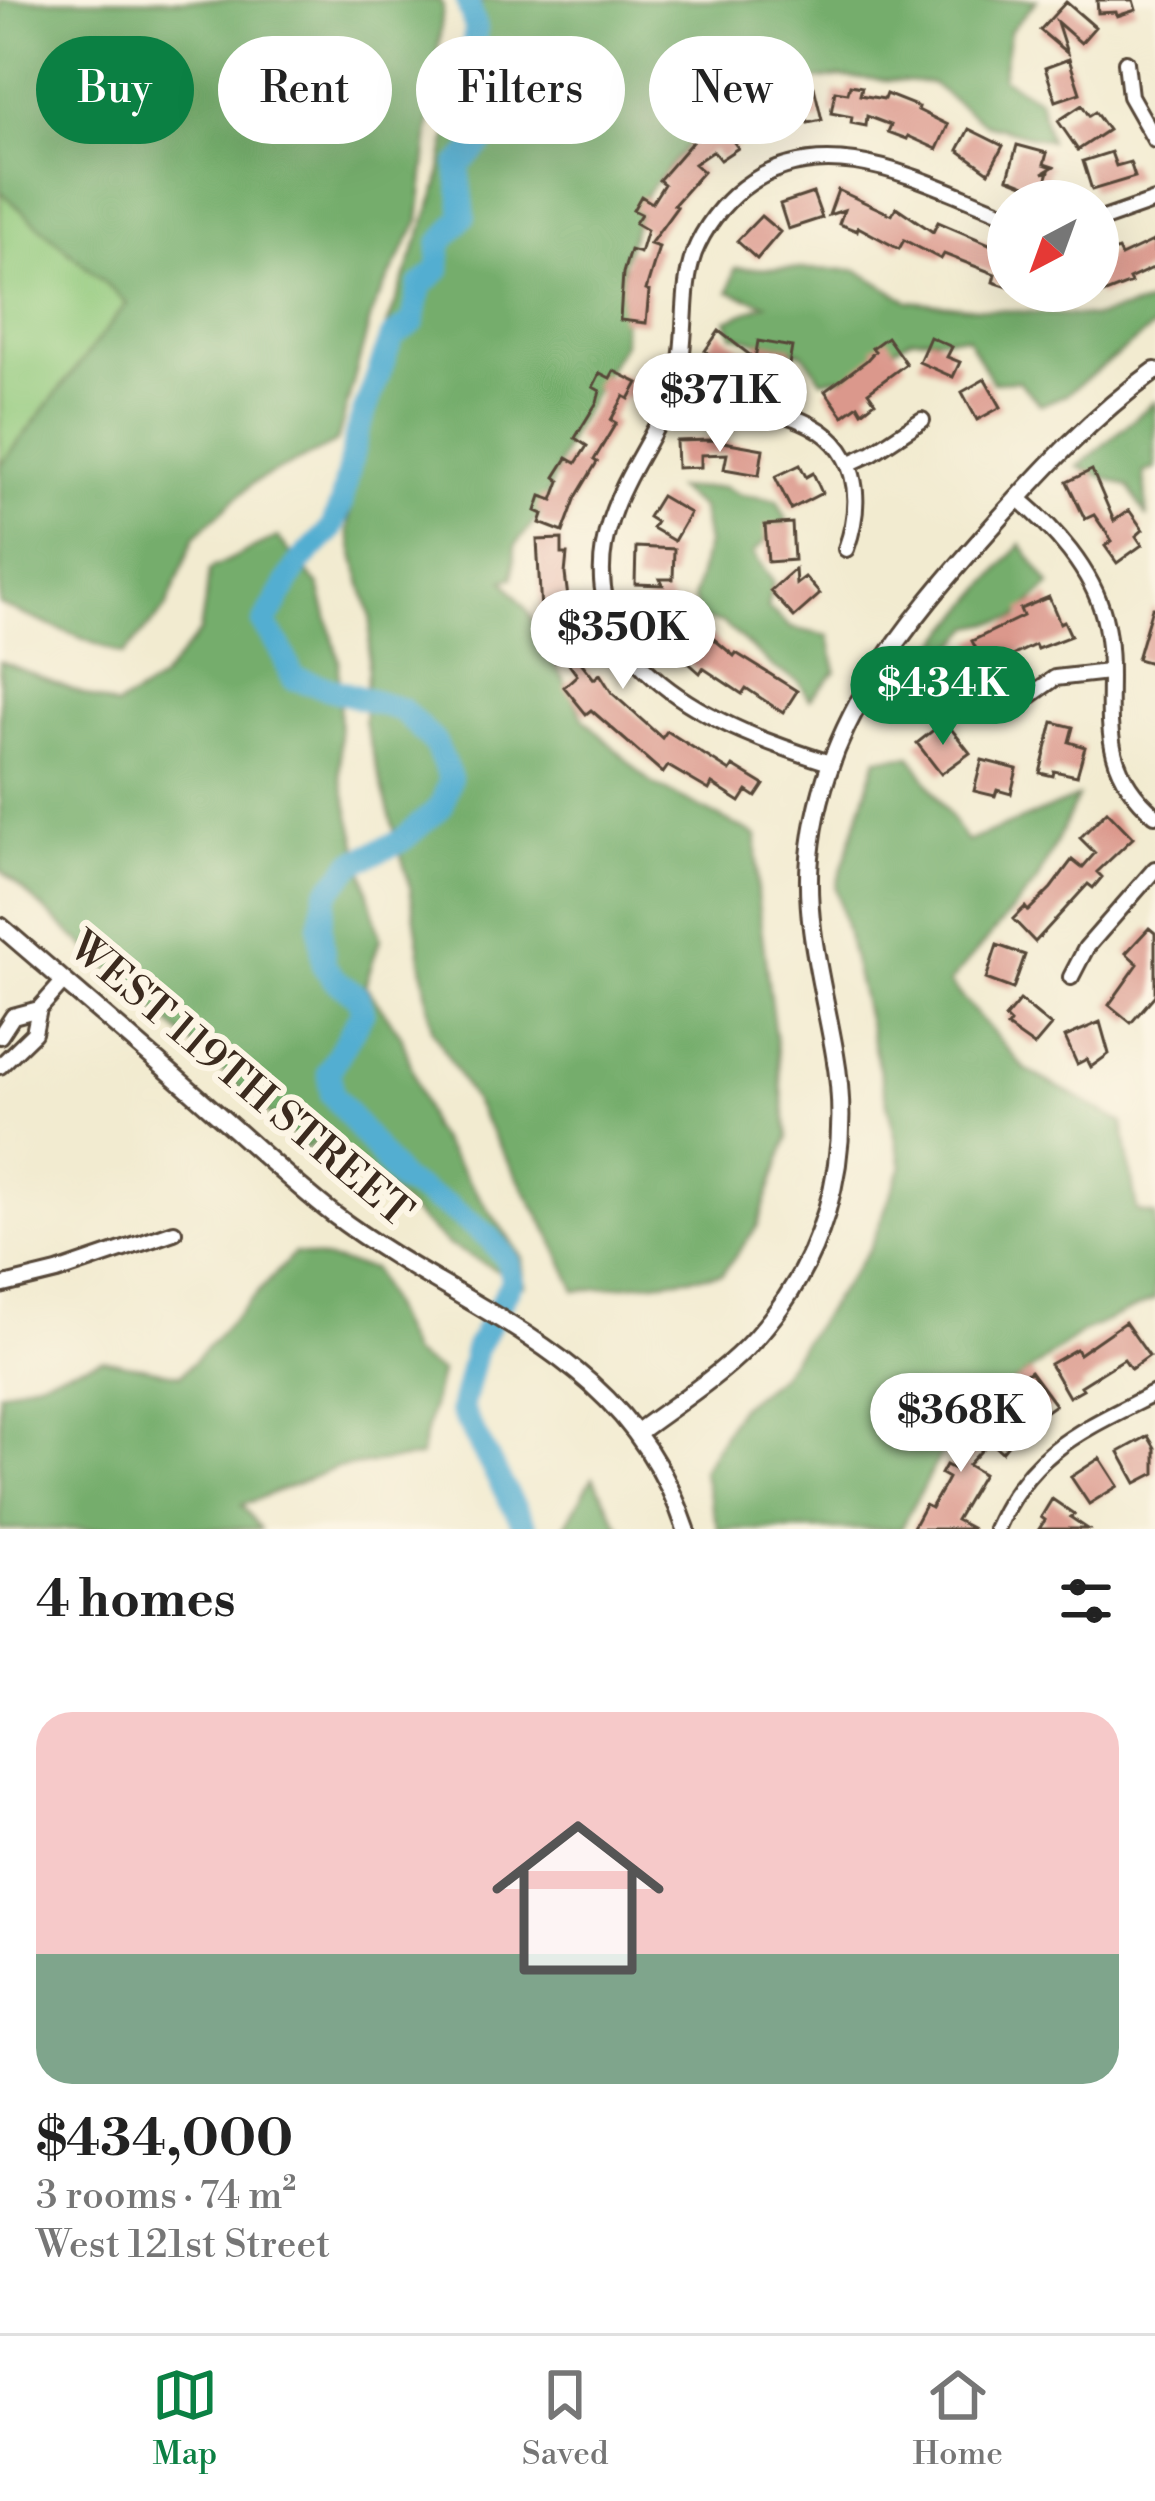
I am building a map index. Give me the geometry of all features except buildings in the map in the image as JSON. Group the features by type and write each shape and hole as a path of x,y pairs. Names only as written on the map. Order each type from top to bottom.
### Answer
{"street":[{"path":"1126,62 1130,95 1155,140"},
{"path":"830,763 742,734 680,699 640,667 613,620 603,570 610,520 672,394 681,360 694,253 719,210 736,193 794,162 843,158 873,164 987,207"},
{"path":"1119,214 1155,201"},
{"path":"638,1432 719,1372 761,1331 799,1279 832,1199 841,1140 840,1082 816,959 809,883 814,826 830,763 883,657 920,608 1102,411 1155,371"},
{"path":"672,394 707,406 803,421 836,447 848,464 858,500 846,549"},
{"path":"848,464 922,420"},
{"path":"1018,498 1080,565 1097,597 1105,620 1113,754 1124,779 1155,815"},
{"path":"1004,714 1055,678 1108,672"},
{"path":"1071,977 1087,948 1155,868"},
{"name":"WEST 119TH STREET","path":"0,926 328,1210 578,1370 638,1432 662,1471 686,1529"},
{"path":"0,1036 13,1016 38,1009 64,981"},
{"path":"0,1066 34,1033 38,1009"},
{"path":"0,1286 57,1273 174,1232"},
{"path":"996,1529 1015,1491 1052,1450 1155,1393"}],"green space":[{"path":"0,0 440,0 443,7 440,36 416,36 416,144 428,144 419,220 373,309 337,442 253,483 195,536 166,608 123,655 0,605 0,466 127,303 0,191"},
{"path":"482,0 1037,0 1010,31 1002,78 1039,100 1049,141 985,124 931,83 814,80 814,36 649,36 649,144 688,144 646,194 623,262 623,343 570,435 539,516 515,546 513,578 504,580 527,610 584,719 651,783 757,836 757,896 788,1137 757,1227 722,1274 576,1291 551,1236 432,1029 410,887 364,722 371,618 348,532 363,392 438,186 446,144 625,144 625,36 471,36"},
{"path":"0,191 128,303 0,466"},
{"path":"735,268 857,270 909,301 987,312 1094,317 1155,302 1155,326 1067,394 1041,405 1018,381 992,382 967,337 911,338 854,375 822,380 803,353 733,335 727,320 766,304 729,292"},
{"path":"1155,401 1155,469 1144,472 1147,518 1129,487 1078,467"},
{"path":"723,487 777,500 787,520 753,553 773,582 767,607 791,628 829,636 836,671 810,699 799,682 773,667 723,623 703,620 693,599 707,544 701,508 676,489"},
{"path":"277,537 319,586 339,661 340,774 380,939 365,985 401,1035 431,1127 522,1257 524,1285 447,1244 326,1134 307,1149 0,869 0,661 116,707 159,681 200,632 210,569"},
{"path":"1021,544 1050,585 1016,618 972,627 940,663 909,677"},
{"path":"911,756 967,842 1078,797 1036,883 949,983 1025,1069 1123,1123 1137,1211 1155,1215 1155,1299 1083,1332 957,1425 900,1529 718,1529 702,1471 739,1407 779,1376 870,1248 902,1166 836,887 877,758"},
{"path":"295,1253 373,1269 411,1354 440,1372 420,1457 336,1468 242,1505 260,1529 0,1529 0,1392 102,1359 181,1375"},
{"path":"593,1477 621,1529 562,1529 565,1526"}],"waterway":[{"path":"467,0 476,29 471,54 479,84 471,110 482,143 458,166 464,216 440,244 439,269 420,286 413,322 392,337 357,432 331,530 299,563 264,624 293,678 402,710 435,743 450,778 442,806 401,841 353,863 327,893 320,925 324,966 357,995 363,1011 329,1071 332,1094 401,1181 490,1238 508,1261 512,1281 476,1349 461,1410 526,1529"}]}
